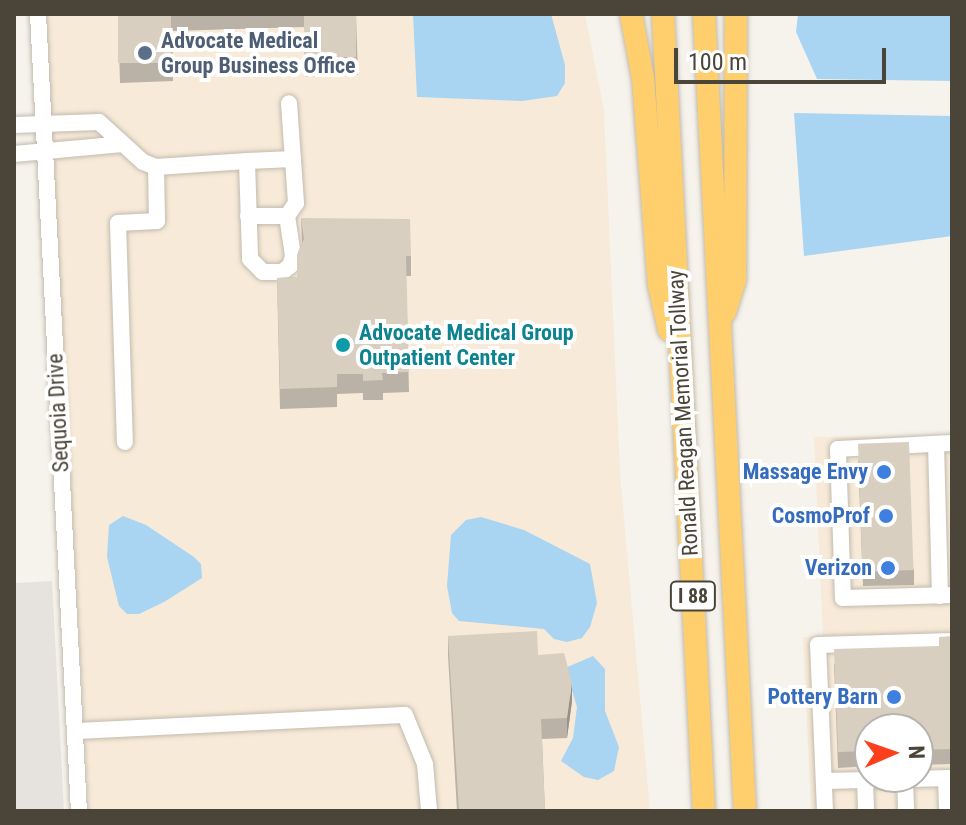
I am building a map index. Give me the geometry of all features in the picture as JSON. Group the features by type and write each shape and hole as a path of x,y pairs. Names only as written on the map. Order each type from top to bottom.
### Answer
{"highway":[{"path":"631,14 643,78 659,285 682,381"},
{"name":"Ronald Reagan Memorial Tollway","path":"663,14 704,811"},
{"name":"Ronald Reagan Memorial Tollway","path":"704,14 745,811"},
{"path":"720,329 735,280 736,14"}],"street":[{"name":"Sequoia Drive","path":"38,14 79,811"},
{"path":"247,161 250,259 254,268 272,273 290,266 293,256 287,216 296,203 289,103"},
{"path":"14,125 99,122 156,167 293,159"},
{"path":"14,154 44,153 68,146 123,144"},
{"path":"125,442 118,223 157,221 156,167"},
{"path":"248,216 287,216"},
{"path":"944,444 946,596 843,598 838,449 944,444"},
{"path":"825,811 818,645 952,641"},
{"path":"75,731 405,715 425,764 429,811"},
{"path":"947,811 949,778"},
{"path":"824,781 854,780"}],"shaded area":[{"path":"44,14 585,14 604,111 620,473 650,811 89,811"},
{"path":"952,436 952,811 811,811 803,637 823,636 814,437"},
{"path":"52,581 64,811 14,811 14,583"}],"water":[{"path":"413,14 551,14 565,65 565,83 557,96 522,101 417,97"},
{"path":"798,14 952,14 952,81 817,79 796,32"},
{"path":"794,113 952,116 952,236 804,256"},
{"path":"123,516 146,525 194,557 201,564 202,578 139,614 127,614 119,606 107,557 109,525"},
{"path":"481,517 524,530 590,564 597,603 590,627 582,638 567,642 554,639 544,629 459,621 452,613 447,586 451,535 466,520"},
{"path":"593,656 605,669 605,711 619,747 614,771 598,780 584,777 561,761 573,738 577,707 565,668"}],"building":[{"path":"118,14 171,14 171,63 118,63"},
{"path":"304,14 356,14 356,57 304,57"},
{"name":"Advocate Medical Group Outpatient Center","path":"301,218 410,219 411,256 406,256 409,372 382,373 383,380 363,381 363,374 337,374 337,387 280,389 277,278 297,277 297,255 304,239"},
{"path":"909,442 913,570 862,572 858,444"},
{"path":"537,631 538,655 564,653 572,682 567,718 541,719 545,811 459,811 448,636"},
{"name":"Pottery Barn","path":"952,636 952,749 934,750 934,713 854,713 854,752 838,752 834,649 939,646 939,637"}],"place":[{"name":"Advocate Medical Group Business Office","path":"145,53"},
{"name":"Advocate Medical Group Outpatient Center","path":"343,345"},
{"name":"Massage Envy","path":"884,472"},
{"name":"CosmoProf","path":"886,516"},
{"name":"Verizon","path":"888,568"},
{"name":"Pottery Barn","path":"894,697"}]}
